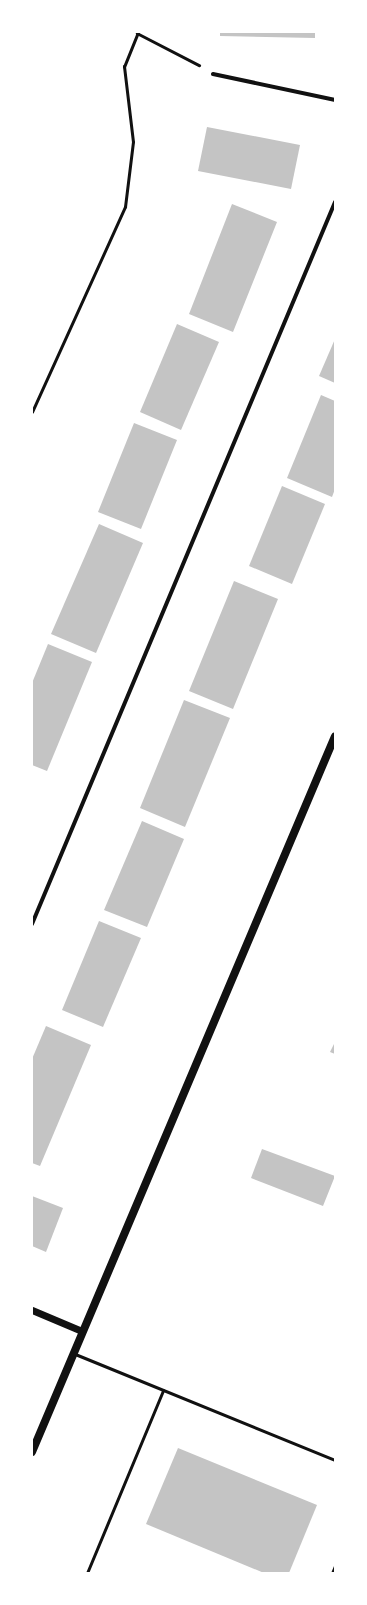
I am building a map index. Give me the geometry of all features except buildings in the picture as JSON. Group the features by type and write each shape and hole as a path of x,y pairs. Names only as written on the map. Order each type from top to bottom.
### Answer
{"main road":[{"path":"32,1452 335,736"}],"street":[{"path":"213,74 335,100"},
{"path":"32,924 335,202"},
{"path":"32,1310 82,1331"}],"lane":[{"path":"73,1353 335,1460"},
{"path":"87,1573 163,1390"},
{"path":"332,1573 335,1566"}],"path":[{"path":"32,412 125,206 133,142 124,67 137,32 213,74"}]}
